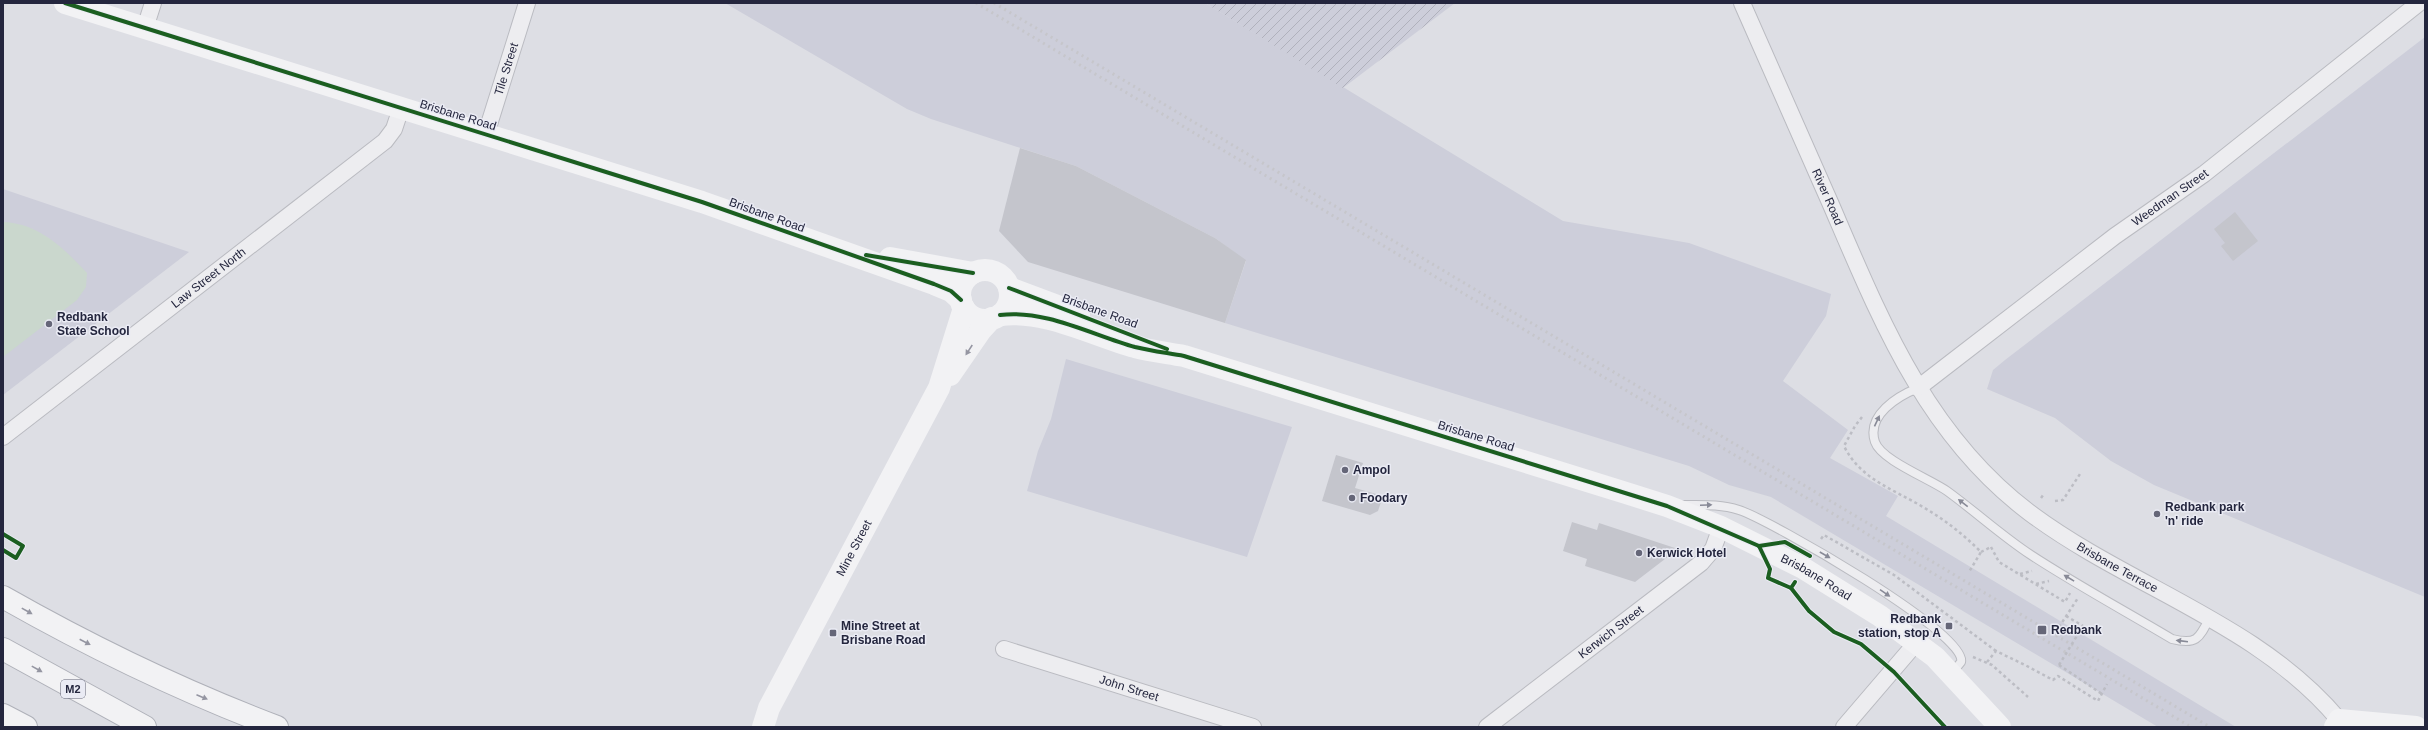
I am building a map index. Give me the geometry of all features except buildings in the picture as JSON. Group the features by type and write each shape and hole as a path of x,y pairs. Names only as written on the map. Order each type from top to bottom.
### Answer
{"main road":[{"name":"Brisbane Road","path":"65,3 702,202 844,251 942,287 962,304"},
{"name":"Brisbane Road","path":"844,251 973,273"},
{"path":"991,271 1005,280 1009,288 1010,300 996,317 977,318 962,304 962,284 973,273 991,271"},
{"name":"Brisbane Road","path":"1009,288 1020,294 1140,336 1184,356"},
{"name":"Mine Street","path":"752,727 766,718 939,388 962,304"},
{"name":"Brisbane Road","path":"996,317 1014,313 1036,316 1137,347 1184,356 1667,506 1721,527 1827,582 1880,616 1952,673 2000,727"},
{"name":"Mine Street","path":"939,388 958,367 981,330 996,317"},
{"path":"3,597 50,624 169,683 277,727"},
{"name":"M2","path":"3,649 145,727"},
{"path":"3,715 26,727"},
{"name":"Brisbane Terrace","path":"2337,723 2416,727"}],"street":[{"path":"145,28 153,3"},
{"name":"Tile Street","path":"486,134 527,3"},
{"name":"River Road","path":"1742,3 1864,282 1887,331 1918,388"},
{"name":"Weedman Street","path":"1918,388 2115,236 2204,174 2419,3"},
{"name":"Law Street North","path":"3,437 385,141 394,129 401,108"},
{"name":"Brisbane Terrace","path":"1918,388 1939,422 1959,445 1999,487 2030,513 2085,548 2209,619 2278,664 2324,703 2337,723"},
{"name":"Kerwich Street","path":"1487,727 1701,563 1712,550 1721,527"},
{"path":"1844,727 1916,643"},
{"name":"John Street","path":"1004,649 1253,727"}],"lane":[{"path":"1918,388 1901,395 1887,408 1876,422 1874,433 1875,442 1885,455 1946,491 2031,555 2172,639 2192,642 2201,636 2209,619"},
{"path":"1667,506 1714,504 1728,507 1771,526 1847,568 1891,596 1941,634 1959,652 1961,662 1952,673"}],"path":[{"path":"2055,501 2063,500 2080,474"},
{"path":"2041,498 2044,494"},
{"path":"1817,545 1824,535 1894,575 1996,651 2053,680 2058,676 2098,701 2107,684"},
{"path":"1981,552 1998,545"},
{"path":"1991,547 1998,562 2065,602 2070,593 2085,602"},
{"path":"2059,627 2078,598"},
{"path":"2066,616 2083,626 2059,666 2102,694"},
{"path":"1987,662 1996,651"},
{"path":"1959,652 1987,662 2028,697"}],"shaded area":[{"path":"725,3 1205,3 1563,221 1689,243 1831,294 1826,316 1783,381 1848,430 1830,458 1898,496 1886,516 2236,727 2158,727 1771,497 1729,485 1689,466 1225,323 1246,261 1215,238 1076,166 931,119 907,109"},
{"path":"1205,3 1455,3 1343,88"},
{"path":"2425,37 2425,597 2154,485 2111,461 2055,418 1987,389 1993,370 2005,360"},
{"name":"Redbank State School","path":"3,189 189,252 3,395"},
{"path":"3,222 16,223 39,232 70,255 87,273 86,287 77,300 3,357"},
{"path":"1066,359 1292,427 1247,557 1027,491 1038,451 1051,419"}],"railway":[{"path":"976,3 2191,727"},
{"path":"994,3 2210,727"}],"cycle path":[{"path":"65,3 702,202 934,284 951,291 961,300"},
{"path":"866,255 973,273"},
{"path":"1009,288 1167,349"},
{"path":"1000,315 1017,314 1051,319 1135,347 1184,356 1667,506 1759,546"},
{"path":"3,534 23,546 16,558 3,550"},
{"path":"1759,546 1785,542 1810,556"},
{"path":"1759,546 1770,569 1768,578 1791,588"},
{"path":"1795,582 1791,588 1809,611 1834,632 1861,644 1894,672 1945,727"}],"place":[{"name":"Redbank State School","path":"49,324"},
{"name":"Ampol","path":"1345,470"},
{"name":"Foodary","path":"1352,498"},
{"name":"Redbank park 'n' ride","path":"2157,514"},
{"name":"Kerwick Hotel","path":"1639,553"},
{"name":"Redbank station, stop A","path":"1949,626"},
{"name":"Redbank","path":"2042,630"},
{"name":"Mine Street at Brisbane Road","path":"833,633"}]}
